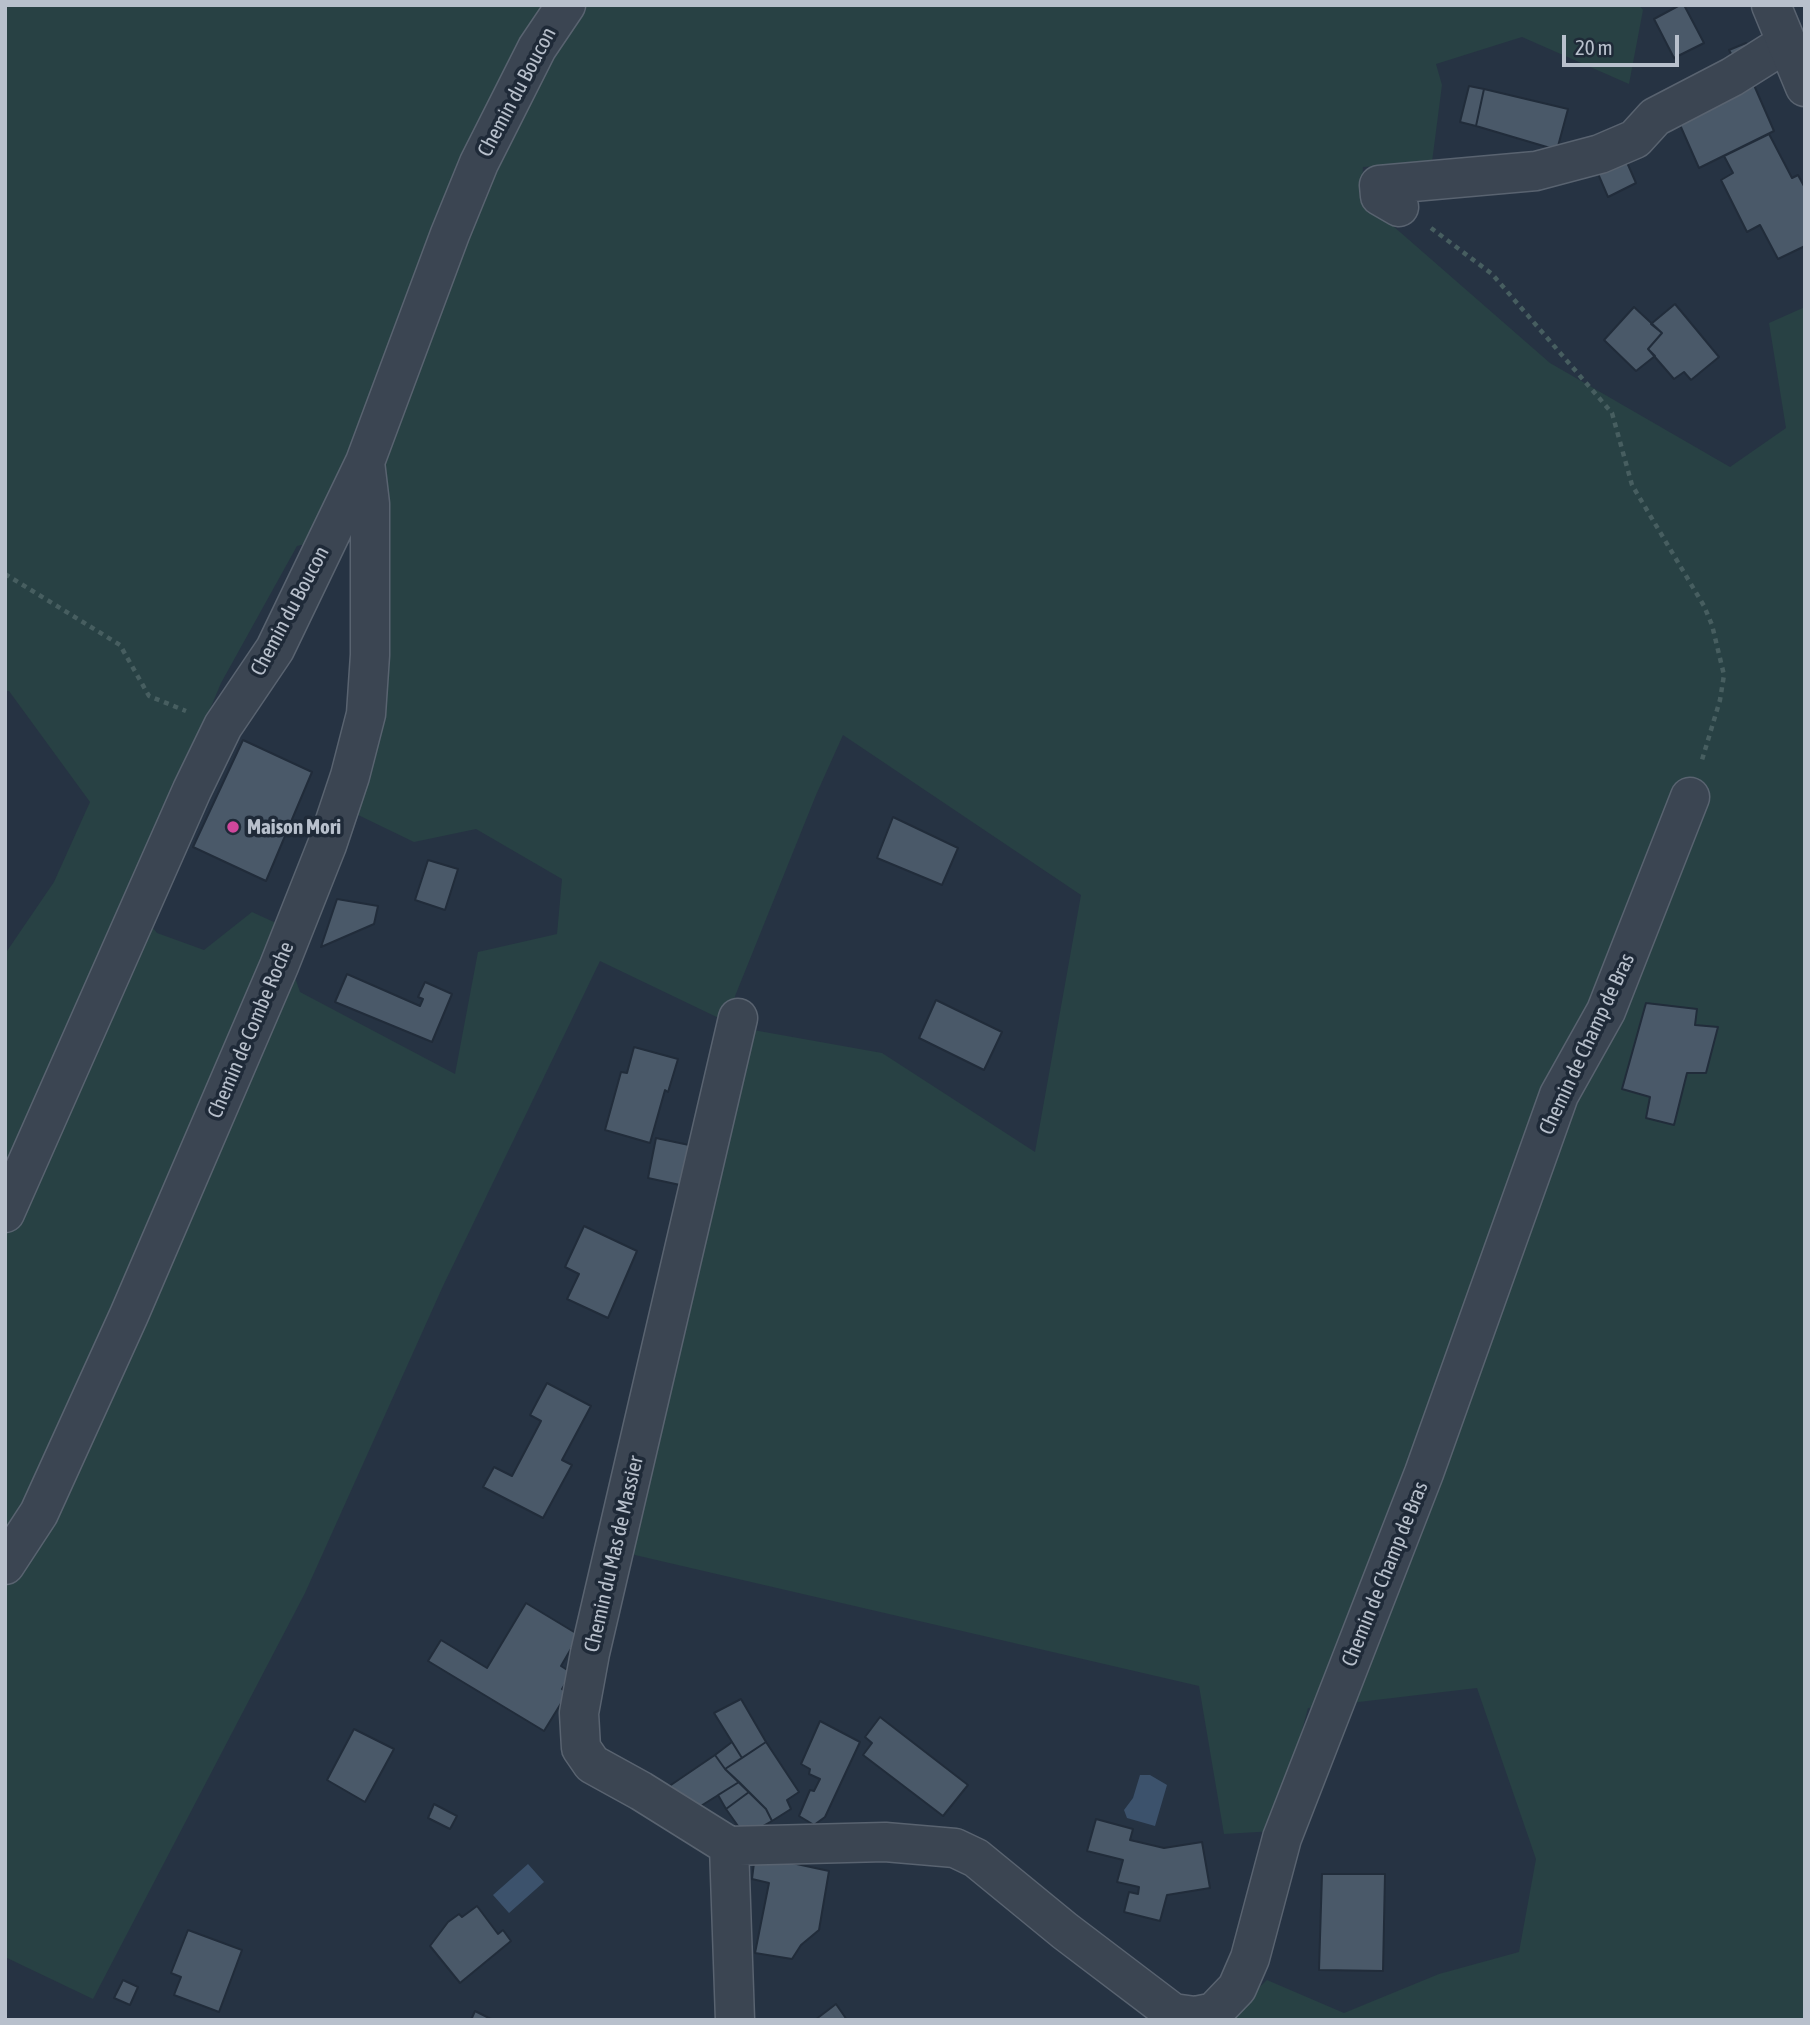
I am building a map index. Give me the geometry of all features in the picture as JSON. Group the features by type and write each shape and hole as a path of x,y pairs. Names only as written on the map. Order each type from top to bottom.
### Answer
{"street":[{"name":"Chemin du Boucon","path":"5,1213 192,790 223,726 275,649 365,462 479,163 537,48 566,5"},
{"path":"1771,5 1805,87"},
{"path":"1399,208 1380,197 1379,185 1536,171 1600,154 1635,139 1655,117 1732,77 1786,43"},
{"name":"Chemin de Combe Roche","path":"5,1565 39,1513 140,1290 279,966 327,845 350,776 366,714 370,655 370,504 365,462"},
{"name":"Chemin de Champ de Bras","path":"729,1846 885,1842 955,1848 976,1858 1065,1931 1173,2013 1195,2016 1214,2012 1237,1988 1250,1958 1282,1838 1424,1473 1559,1095 1606,1011 1690,797"},
{"name":"Chemin du Mas de Massier","path":"729,1846 592,1764 581,1748 579,1713 590,1653 738,1018"},
{"path":"729,1846 735,2020"}],"path":[{"path":"1399,208 1441,234 1492,274 1612,413 1632,485 1704,606 1712,625 1724,675 1720,700 1690,797"},
{"path":"5,574 120,645 149,696 223,726"}],"green space":[{"path":"5,5 1639,5 1643,10 1629,84 1522,37 1436,64 1442,85 1432,162 1363,167 1361,198 1550,363 1730,467 1786,428 1769,323 1805,307 1805,2020 1225,2020 1267,1980 1344,2013 1439,1974 1519,1952 1536,1859 1477,1688 1308,1708 1275,1831 1224,1834 1199,1686 622,1552 742,1028 882,1053 1035,1152 1081,895 843,735 725,1021 600,961 443,1286 305,1593 93,1999 5,1957 5,954 54,882 90,802 9,691 5,691","holes":["386,526 354,813 414,842 476,829 562,879 557,934 478,952 455,1074 300,992 276,923 252,912 204,950 157,933 130,900 221,683 297,546"]}],"water":[{"path":"1140,1775 1150,1775 1167,1785 1155,1826 1127,1818 1124,1810 1133,1798"},
{"path":"528,1864 544,1882 509,1913 493,1895"}],"building":[{"path":"1684,5 1704,43 1674,58 1654,19"},
{"path":"1746,43 1750,53 1735,61 1729,50"},
{"path":"1750,76 1774,131 1699,168 1673,109"},
{"path":"1469,86 1484,89 1476,126 1460,122"},
{"path":"1484,89 1568,109 1557,150 1476,126"},
{"path":"1769,134 1792,178 1798,175 1805,188 1805,246 1778,259 1760,225 1747,232 1721,180 1733,173 1724,156"},
{"path":"1622,151 1636,183 1608,197 1593,162"},
{"path":"1675,304 1719,357 1691,380 1684,372 1674,379 1648,349 1662,333 1651,324"},
{"path":"1634,307 1662,333 1648,349 1655,356 1636,371 1604,340"},
{"path":"243,740 312,772 266,881 193,847"},
{"path":"893,817 958,848 942,885 877,858"},
{"path":"428,860 458,869 445,910 415,900"},
{"path":"337,899 378,906 374,924 321,947"},
{"path":"347,974 420,1006 423,999 418,997 425,982 452,994 432,1042 335,1002"},
{"path":"936,1000 1002,1032 984,1070 919,1038"},
{"path":"1646,1003 1697,1009 1695,1025 1718,1027 1706,1073 1687,1073 1674,1125 1646,1118 1650,1097 1622,1089"},
{"path":"634,1047 678,1059 668,1092 665,1090 650,1143 605,1130 621,1072 627,1073"},
{"path":"656,1138 689,1145 680,1185 648,1178"},
{"path":"584,1226 637,1251 608,1318 567,1299 579,1274 565,1267"},
{"path":"547,1383 591,1406 562,1460 572,1465 543,1518 483,1487 494,1467 512,1476 541,1421 530,1415"},
{"path":"526,1603 579,1635 561,1666 572,1673 562,1689 568,1692 544,1731 428,1661 441,1640 487,1668"},
{"path":"741,1699 766,1742 742,1758 714,1713"},
{"path":"880,1717 968,1785 943,1816 863,1755 872,1743 865,1737"},
{"path":"820,1721 860,1742 825,1817 814,1825 799,1816 810,1790 814,1791 820,1779 809,1774 810,1769 801,1764"},
{"path":"354,1729 394,1749 365,1802 327,1780"},
{"path":"732,1742 742,1758 725,1769 715,1755"},
{"path":"766,1742 799,1792 787,1800 791,1809 772,1821 766,1809 725,1769"},
{"path":"715,1755 739,1782 696,1809 665,1789"},
{"path":"739,1782 749,1792 726,1809 718,1795"},
{"path":"749,1792 766,1809 772,1821 745,1836 726,1809"},
{"path":"434,1804 457,1816 450,1829 428,1818"},
{"path":"1096,1819 1133,1829 1130,1840 1164,1848 1202,1842 1210,1888 1167,1895 1160,1921 1124,1912 1129,1892 1138,1894 1139,1887 1117,1882 1123,1860 1087,1851"},
{"path":"755,1855 829,1871 819,1930 801,1945 792,1959 755,1953 769,1883 752,1879"},
{"path":"1322,1874 1385,1874 1383,1971 1319,1970"},
{"path":"477,1906 498,1934 503,1930 511,1941 460,1983 430,1946 448,1922 459,1914 462,1917"},
{"path":"188,1930 242,1950 219,2012 174,1995 181,1977 171,1973"},
{"path":"123,1980 138,1987 130,2005 114,1998"},
{"path":"836,2004 847,2020 815,2020"},
{"path":"475,2011 493,2020 471,2020"}],"place":[{"name":"Maison Mori","path":"233,827"}]}
